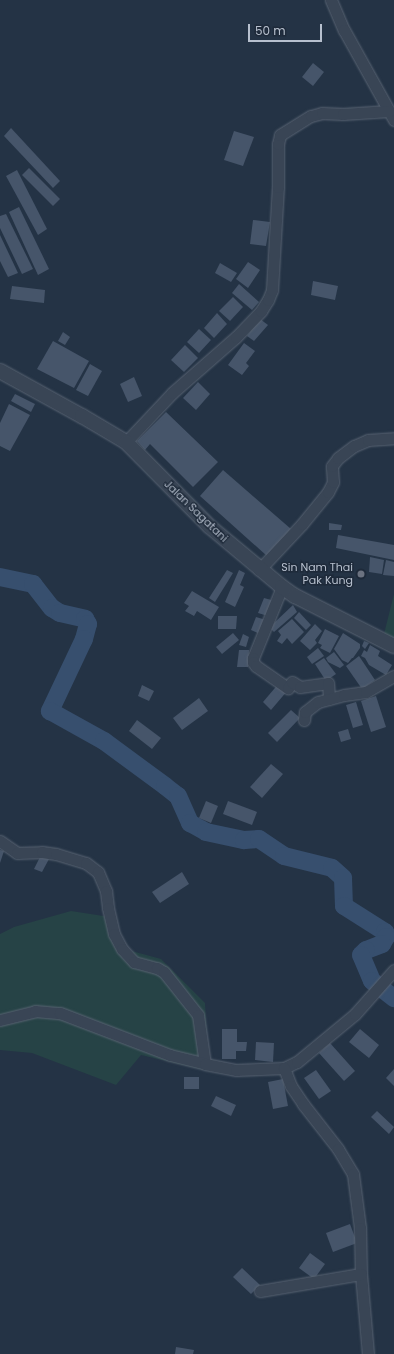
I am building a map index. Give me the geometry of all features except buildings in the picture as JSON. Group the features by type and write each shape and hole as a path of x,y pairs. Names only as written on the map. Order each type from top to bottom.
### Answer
{"street":[{"path":"331,0 344,30 392,116"},
{"path":"126,442 172,393 236,337 261,311 268,300 272,290 278,187 278,144 280,135 311,116 322,113 392,116"},
{"name":"Jalan Sagatani","path":"0,372 82,416 126,442 209,526 259,570 282,587 295,596 394,646"},
{"path":"259,570 302,524 328,492 333,482 332,466 338,458 354,446 368,440 394,438"},
{"path":"282,587 253,658 253,662 256,666 288,688 292,682 300,687 328,683 330,686 329,699"},
{"path":"304,720 305,712 310,708 329,699 366,692 394,676"},
{"path":"0,841 17,853 42,852 56,854 86,863 98,872 106,891 114,934 122,949 134,962 157,968 164,972 198,1016 204,1064"},
{"path":"0,1020 35,1011 60,1013 170,1055 204,1064 236,1070 284,1068 297,1062 355,1014 394,970"},
{"path":"284,1068 303,1104 338,1149 353,1174 360,1228 361,1274 368,1354"},
{"path":"260,1291 361,1274"}],"green space":[{"path":"394,594 394,638 384,634"},
{"path":"71,911 110,917 128,950 161,959 205,1003 209,1071 141,1055 116,1085 32,1053 0,1050 0,934 14,927"}],"waterway":[{"path":"0,577 33,584 52,608 60,613 85,619 88,624 84,639 50,711 104,741 178,796 190,823 206,832 244,840 259,839 284,856 332,868 343,878 344,906 385,932 386,937 382,944 366,950 361,955 372,981 394,998"}],"place":[{"name":"Sin Nam Thai Pak Kung","path":"361,574"}]}
